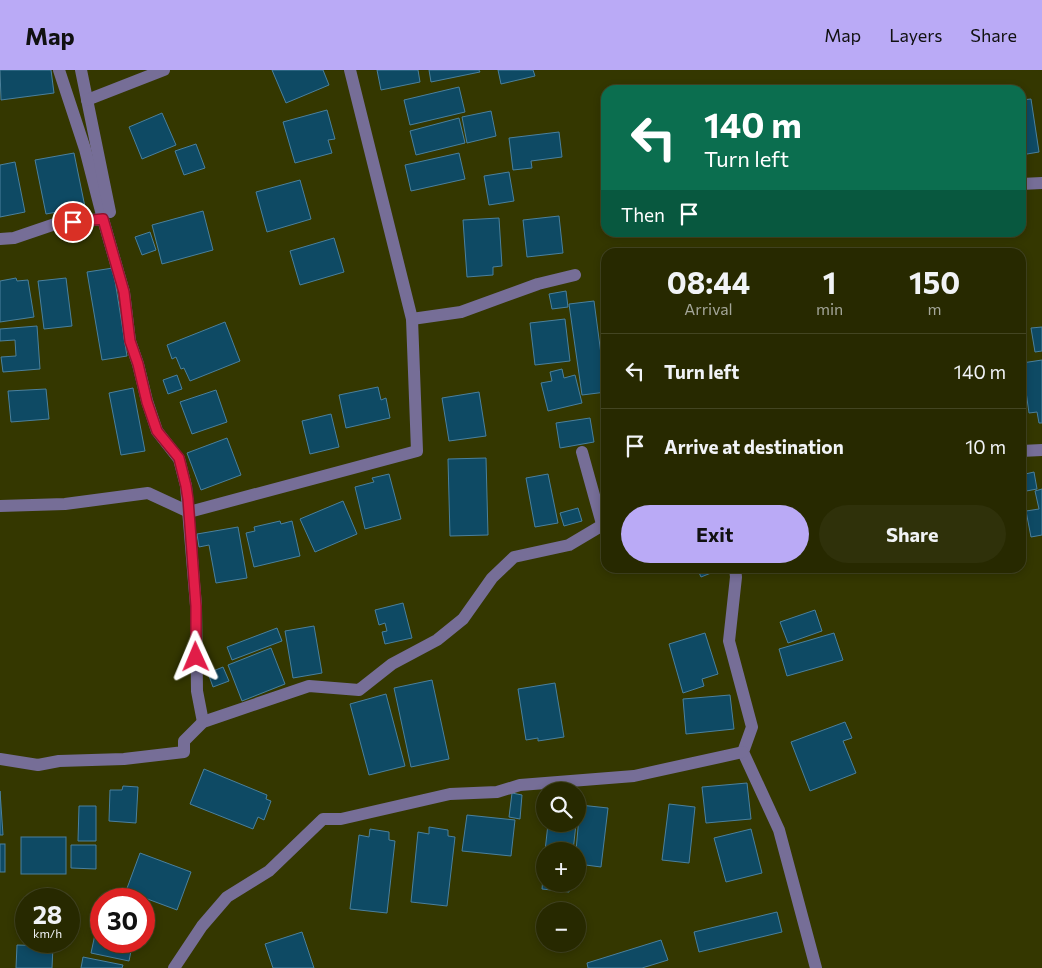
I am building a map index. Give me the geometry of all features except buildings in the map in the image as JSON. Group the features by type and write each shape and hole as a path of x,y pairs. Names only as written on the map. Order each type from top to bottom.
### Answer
{"street":[{"path":"59,70 106,216"},
{"path":"81,70 106,216 124,292 130,341 157,431 179,458 186,486 196,606 197,691 204,722"},
{"path":"87,100 164,70"},
{"path":"0,506 65,504 148,493 188,512 417,451 412,319 350,70"},
{"path":"1026,184 1042,183"},
{"path":"0,239 14,238 58,223 106,216"},
{"path":"412,319 461,312 538,284 576,275"},
{"path":"1026,451 1042,450"},
{"path":"582,452 601,514"},
{"path":"0,759 38,765 59,761 124,759 184,752 184,741 204,722 309,686 359,690 392,664 437,640 462,619 492,578 514,557 570,545 601,526"},
{"path":"736,573 729,641 752,727 743,752 779,830 816,968"},
{"path":"174,968 202,926 227,897 269,871 323,819 341,819 450,794 496,792 520,785 634,776 743,752"}],"route":[{"path":"73,222 103,219 124,292 130,341 138,364 147,402 157,431 179,458 188,499 196,606 196,657"}]}
